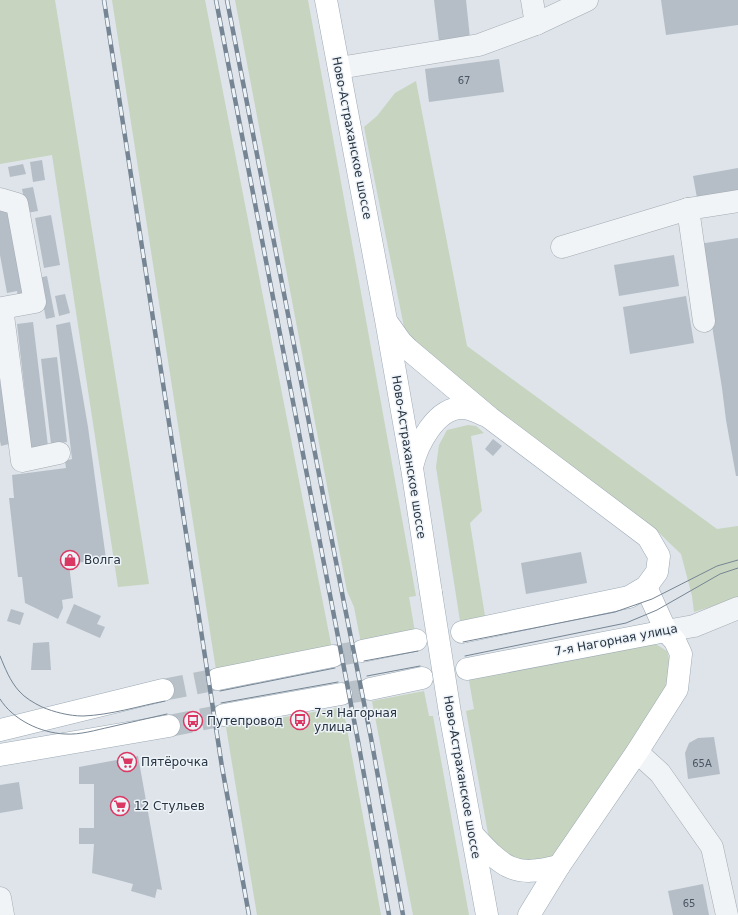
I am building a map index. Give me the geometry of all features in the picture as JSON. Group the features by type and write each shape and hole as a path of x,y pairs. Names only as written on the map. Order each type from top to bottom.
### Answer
{"main road":[{"name":"Ново-Астраханское шоссе","path":"326,0 386,320 412,468 450,713 487,915"},
{"path":"386,320 400,342 490,418 648,537 659,556 657,572 646,588 629,597 462,632"},
{"path":"412,468 414,457 422,440 431,427 447,412 464,408 476,411 490,418"},
{"path":"528,915 559,866 638,752 678,689 681,654 675,642 666,631 646,588"},
{"name":"7-я Нагорная улица","path":"467,668 666,631"},
{"path":"362,650 416,640"},
{"path":"218,679 333,656"},
{"path":"370,689 422,678"},
{"path":"0,730 163,690"},
{"path":"224,715 341,694"},
{"path":"0,755 169,726"},
{"path":"473,835 493,856 509,867 529,871 540,871 559,866"}],"street":[{"path":"532,0 536,24"},
{"path":"339,68 479,45 536,24 579,2"},
{"path":"0,199 16,204 35,302 2,308 22,462 59,453"},
{"path":"562,247 688,209 738,201"},
{"path":"688,209 704,321"},
{"name":"7-я Нагорная улица","path":"666,631 694,626 738,608"},
{"path":"638,752 660,772 712,847 728,915"},
{"path":"0,898 3,915"}],"green space":[{"path":"0,0 55,0 149,584 118,587 52,155 0,164"},
{"path":"112,0 205,0 332,649 216,670"},
{"path":"235,0 308,0 416,596 409,597 415,632 361,643 354,607 347,591"},
{"path":"416,81 467,346 717,529 738,526 738,598 694,612 692,596 681,554 654,528 503,414 421,348 404,327 364,127 377,116 395,93"},
{"path":"468,425 476,426 484,433 471,436 482,511 470,523 485,616 460,621 436,467 439,445 447,430"},
{"path":"654,643 667,651 670,662 669,689 554,859 541,865 519,859 503,852 489,839 466,711 474,709 468,675"},
{"path":"424,691 429,716 433,716 469,915 413,915 372,701"},
{"path":"343,707 381,915 257,915 226,727"}],"building":[{"path":"434,0 466,0 470,38 439,42"},
{"path":"661,0 738,0 738,25 666,35"},
{"path":"499,59 504,92 429,102 425,69"},
{"path":"42,160 45,180 33,182 30,162"},
{"path":"23,164 26,174 10,177 8,167"},
{"path":"738,168 738,191 697,198 693,176"},
{"path":"33,187 38,211 27,213 22,189"},
{"path":"0,206 4,206 5,212 14,211 29,297 18,298 17,291 7,293 0,255"},
{"path":"51,215 60,265 44,268 35,218"},
{"path":"738,238 738,476 736,476 699,244"},
{"path":"674,255 679,286 619,296 614,265"},
{"path":"47,276 55,317 46,319 38,278"},
{"path":"65,294 70,313 59,316 55,296"},
{"path":"686,296 694,343 630,354 623,307"},
{"path":"33,322 48,446 31,448 17,324"},
{"path":"70,322 88,427 106,559 69,564 73,598 62,600 63,608 58,619 25,603 22,577 18,577 9,498 14,498 12,475 66,468 65,461 72,459 56,325"},
{"path":"57,357 67,442 51,444 41,359"},
{"path":"0,379 9,444 1,446 0,441"},
{"path":"493,439 502,446 493,456 485,449"},
{"path":"581,552 587,583 526,594 521,563"},
{"path":"74,604 101,616 97,624 105,627 100,638 66,623"},
{"path":"11,609 24,613 20,625 7,621"},
{"path":"49,642 51,670 31,670 33,643"},
{"path":"714,737 720,774 688,779 685,753 689,743 698,738"},
{"name":"12 Стульев","path":"138,756 162,890 157,889 155,898 131,891 133,884 92,873 94,844 79,844 79,828 94,828 94,784 79,784 79,767"},
{"path":"19,782 23,809 0,813 0,785"},
{"path":"703,884 709,915 673,915 668,891"}],"tunnel":[{"path":"333,656 362,651"},
{"path":"163,690 218,679"},
{"path":"341,694 370,689"},
{"path":"169,726 224,715"}],"tram line":[{"path":"463,642 615,612 652,599 717,566 738,560"},
{"path":"465,656 626,623 657,610 720,574 738,568"},
{"path":"364,661 418,651"},
{"path":"0,656 10,679 21,694 39,705 57,712 78,716 93,715 165,701"},
{"path":"367,676 420,666"},
{"path":"220,691 335,668"},
{"path":"221,703 338,682"},
{"path":"0,699 12,713 28,724 47,731 65,734 88,732 167,714"}],"railway":[{"path":"104,0 222,767 249,915"},
{"path":"216,0 358,741 389,915"},
{"path":"227,0 371,738 403,915"}],"place":[{"name":"Волга","path":"70,560"},
{"name":"7-я Нагорная улица","path":"300,720"},
{"name":"Путепровод","path":"193,721"},
{"name":"Пятёрочка","path":"127,762"},
{"name":"12 Стульев","path":"120,806"}]}
